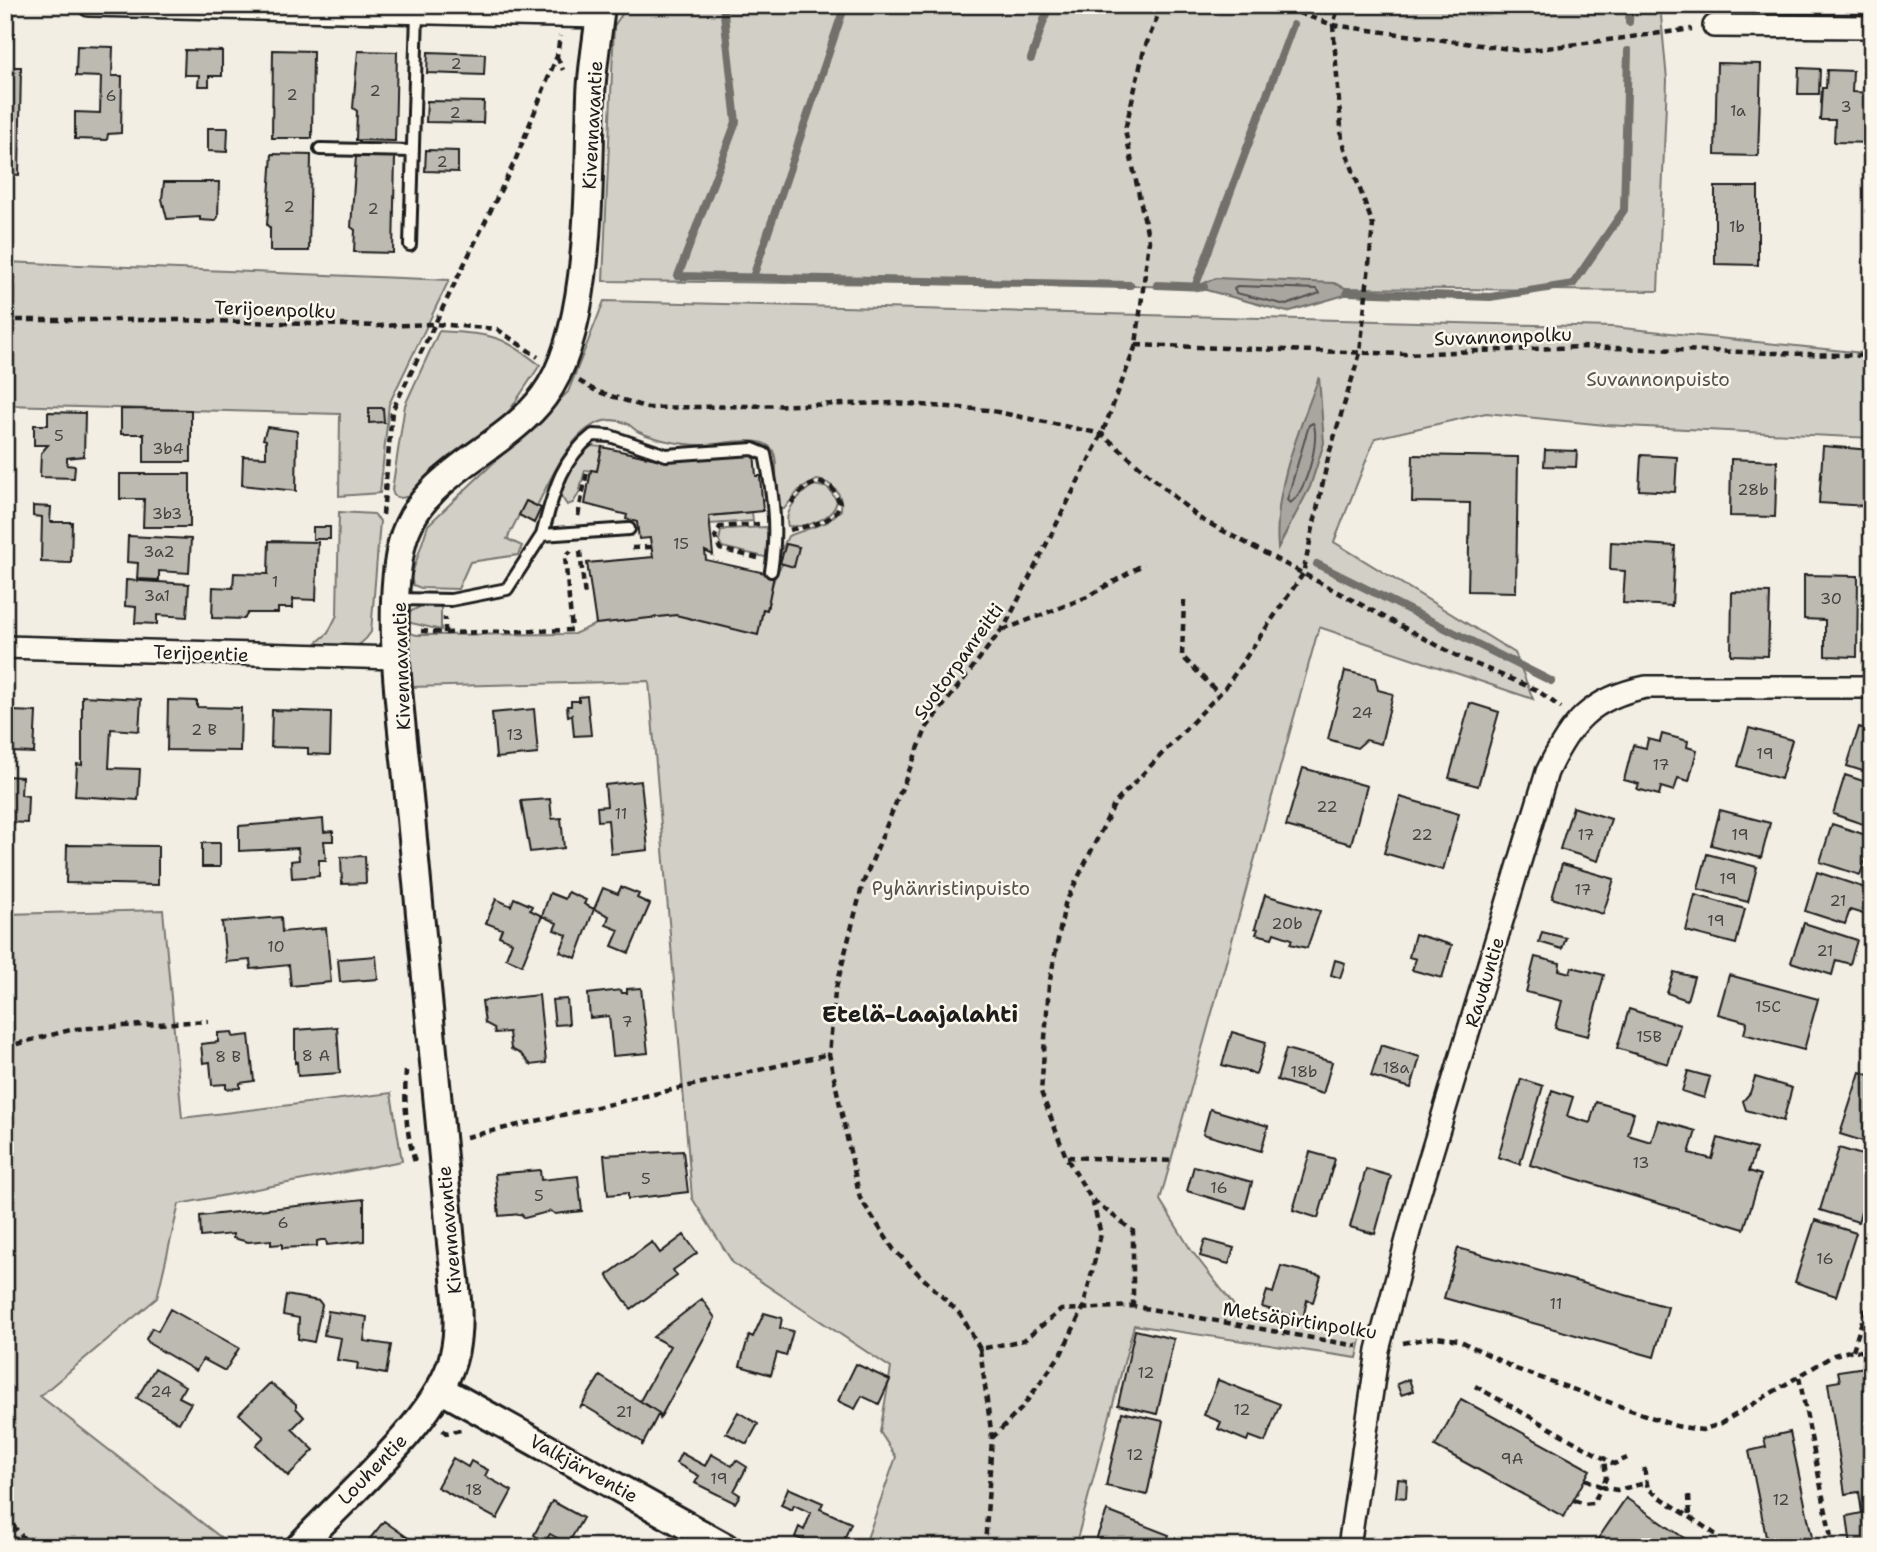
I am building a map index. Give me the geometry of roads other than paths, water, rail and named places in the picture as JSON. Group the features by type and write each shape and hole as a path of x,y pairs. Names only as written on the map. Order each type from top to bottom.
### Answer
{"street":[{"path":"89,5 563,17 600,11"},
{"name":"Kivennavantie","path":"442,1390 455,1353 458,1327 397,658 397,599 403,541 422,503 443,480 519,425 546,394 558,370 570,335 587,237 591,93 600,11"},
{"path":"1714,26 1872,27"},
{"name":"Terijoentie","path":"5,647 397,658"},
{"name":"Rauduntie","path":"1349,1547 1378,1349 1420,1191 1547,772 1560,745 1576,722 1605,700 1646,687 1872,687"},
{"name":"Louhentie","path":"299,1547 428,1412 442,1390"},
{"name":"Valkjärventie","path":"442,1390 725,1547"}],"lane":[{"path":"410,244 417,13"},
{"path":"320,149 413,151"},
{"path":"397,599 451,600 507,589 542,535 558,477 576,448 593,435 610,436 666,455 753,449 765,454 776,523 772,566"},
{"path":"542,535 629,529"}],"water":[{"path":"1216,278 1334,283 1355,292 1287,312 1195,287"},
{"path":"1319,377 1324,443 1310,487 1278,548 1279,504 1289,461"}],"waterway":[{"path":"723,5 736,122 678,276 1130,285"},
{"path":"753,277 845,5"},
{"path":"1031,59 1049,5"},
{"path":"1629,22 1630,5"},
{"path":"1195,287 1293,25"},
{"path":"1347,292 1490,297 1573,284 1624,210 1628,51"},
{"path":"1157,285 1204,287"},
{"path":"1317,564 1551,681"}],"district":[{"name":"Etelä-Laajalahti","path":"920,1014"}],"park label":[{"name":"Suvannonpuisto","path":"1658,379"},
{"name":"Pyhänristinpuisto","path":"951,888"}]}
